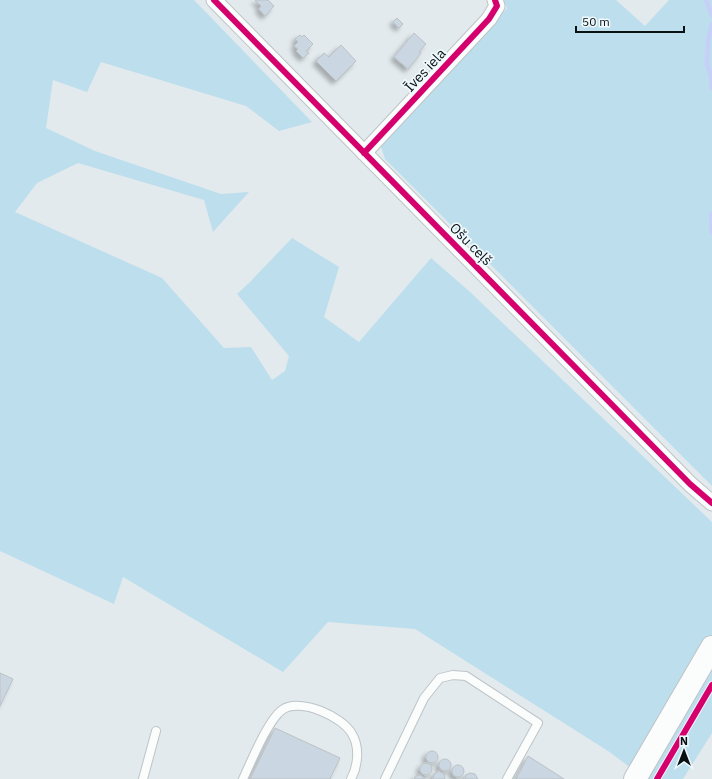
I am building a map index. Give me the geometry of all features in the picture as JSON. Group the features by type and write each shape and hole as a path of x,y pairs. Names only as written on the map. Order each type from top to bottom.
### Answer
{"main road":[{"path":"635,779 712,647"}],"street":[{"name":"Ošu ceļš","path":"214,0 690,484 712,503"},
{"name":"Īves iela","path":"364,153 489,19 497,6 495,0"}],"lane":[{"path":"385,779 424,698 440,678 453,675 466,676 538,723 507,779"},
{"path":"243,779 272,721 283,709 300,705 316,709 337,718 352,734 357,746 352,779"},
{"path":"143,779 156,731"}],"shaded area":[{"path":"0,0 194,0 312,122 279,131 246,106 101,62 87,92 53,80 46,128 95,151 221,194 249,192 213,232 204,200 78,163 37,183 15,212 162,278 224,348 251,347 272,380 285,371 289,356 237,294 292,238 339,267 324,317 359,342 431,258 469,291 712,522 712,733 683,779 646,779 608,751 415,629 328,622 283,672 123,577 114,604 0,551"},
{"path":"503,0 616,0 645,26 669,0 712,0 712,486 385,159 380,144 507,8"}],"building":[{"path":"255,0 268,0 274,6 265,16 259,9 261,6"},
{"path":"397,18 403,24 399,28 393,22"},
{"path":"414,33 426,44 419,52 421,53 408,69 394,57"},
{"path":"300,35 302,37 304,35 313,44 306,51 309,53 303,58 296,51 298,49 294,46 298,42 295,39"},
{"path":"341,45 356,61 336,81 316,61 324,53 329,57"},
{"path":"0,673 13,679 0,706"},
{"path":"275,728 340,758 330,779 250,779"},
{"path":"430,751 434,751 438,757 434,763 430,763 426,759 426,755"},
{"path":"528,756 564,779 516,779"},
{"path":"443,759 447,759 451,765 447,771 443,771 439,767 439,763"},
{"path":"424,763 428,763 432,769 428,775 424,775 420,771 420,767"},
{"path":"456,765 460,765 464,771 460,777 456,777 452,773 452,769"},
{"path":"439,771 444,774 445,779 433,779 434,774"},
{"path":"470,773 475,774 478,779 465,779 466,775"},
{"path":"420,775 425,779 414,779 416,776"}],"waterway":[{"path":"706,0 712,15"},
{"path":"712,24 708,40 707,65 711,75 712,88"},
{"path":"712,214 712,233"}],"cycle path":[{"path":"214,0 690,484 712,503"},
{"path":"364,153 489,19 497,6 495,0"},
{"path":"657,779 712,685"}]}
